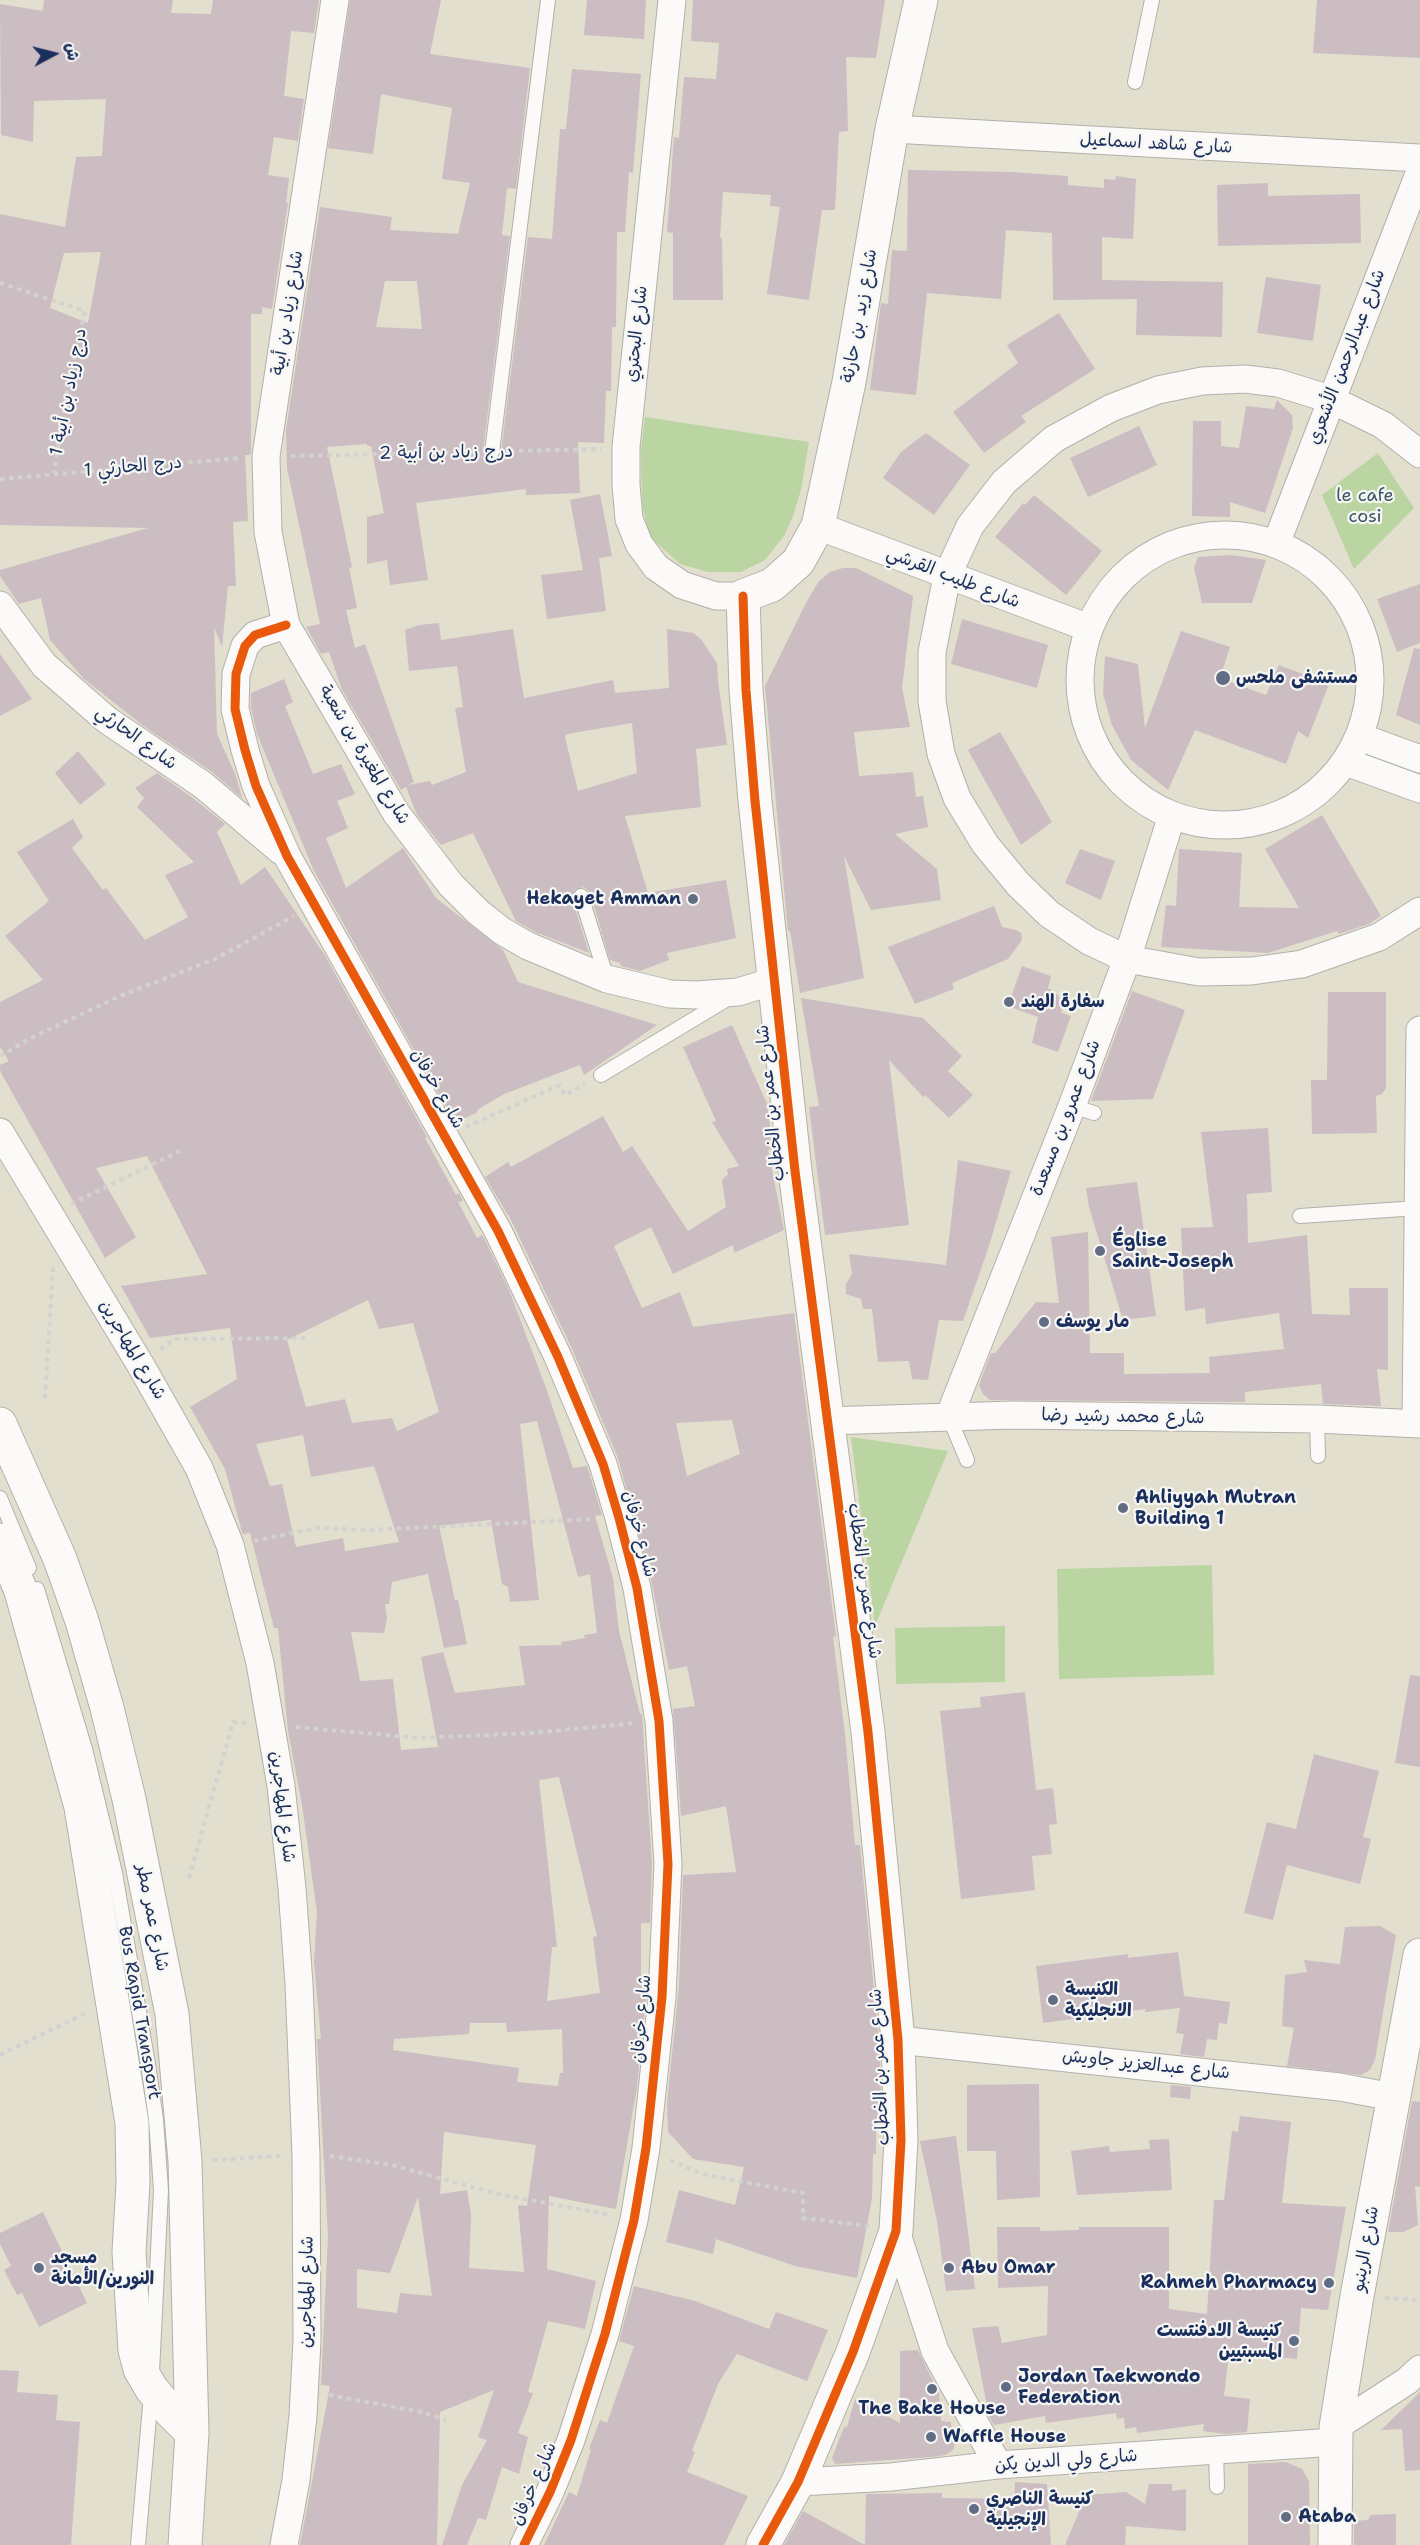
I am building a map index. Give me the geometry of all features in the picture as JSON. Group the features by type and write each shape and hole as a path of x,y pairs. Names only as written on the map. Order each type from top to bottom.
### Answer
{"street":[{"name":"شارع زياد بن أبية","path":"286,625 268,532 266,456 335,0"},
{"name":"شارع البحتري","path":"672,0 626,447 629,519 639,544 656,567 682,585 716,596 743,596"},
{"name":"شارع زيد بن حارثة","path":"743,596 772,585 798,562 818,526 849,382 892,129 921,0"},
{"name":"شارع شاهد اسماعيل","path":"892,129 1420,158"},
{"name":"شارع عبدالرحمن الأشعري","path":"1276,544 1330,399 1420,171"},
{"path":"1420,454 1383,425 1330,399 1278,383 1245,379 1202,381 1158,390 1111,408 1054,439 1004,482 970,526 947,576 932,652 932,701 941,754 957,798 985,844 1018,884 1049,914 1089,941 1127,958 1199,972 1252,971 1302,964 1379,938 1420,911"},
{"name":"شارع طليب القرشي","path":"818,526 1089,628"},
{"path":"1212,535 1245,536 1276,544 1305,558 1330,580 1350,605 1363,635 1370,667 1369,699 1360,737 1346,762 1324,787 1290,810 1252,823 1211,825 1172,815 1139,797 1112,771 1092,739 1082,703 1081,665 1089,628 1104,599 1125,574 1151,555 1180,541 1212,535"},
{"name":"شارع عمر بن الخطاب","path":"743,596 746,690 753,779 774,981 826,1421 868,1731 898,2040 901,2140 896,2231 853,2352 798,2482 763,2545"},
{"name":"شارع الحارثي","path":"0,605 44,665 107,720 203,785 287,856"},
{"name":"شارع خرفان","path":"286,625 255,635 244,646 236,674 236,709 244,750 256,786 287,856 498,1231 558,1357 603,1464 619,1518 637,1588 659,1721 668,1864 662,1996 646,2148 634,2220 605,2334 572,2440 524,2545"},
{"name":"شارع المغيرة بن شعبة","path":"286,625 396,813 451,885 478,912 502,931 528,946 607,979 670,994 698,995 738,992 774,981"},
{"path":"1360,737 1420,759"},
{"path":"1346,762 1420,789"},
{"name":"شارع عمرو بن مسعدة","path":"949,1416 1083,1110 1172,815"},
{"path":"1418,1423 1420,1030"},
{"name":"شارع المهاجرين","path":"0,1132 140,1364 199,1468 230,1545 260,1663 282,1786 292,1888 299,1984 306,2155 308,2258 304,2390 296,2480 284,2545"},
{"name":"شارع محمد رشيد رضا","path":"826,1421 949,1416 1317,1419 1418,1423"},
{"name":"شارع عمر مطر","path":"0,1424 60,1559 82,1621 108,1708 129,1799 172,2014 185,2161 192,2433 185,2545"},
{"path":"0,1539 21,1591 81,1807 113,1999 132,2123 133,2183 129,2252 135,2350 140,2369 151,2388 168,2410 192,2433"},
{"name":"شارع الرينبو","path":"1335,2545 1335,2434 1357,2296 1420,1955"},
{"name":"شارع عبدالعزيز جاويش","path":"898,2040 1330,2086 1393,2097"},
{"path":"896,2231 935,2351 998,2465"},
{"path":"1335,2434 1420,2369"},
{"name":"شارع ولي الدين يكن","path":"798,2482 891,2477 998,2465 1216,2450 1335,2434"}],"lane":[{"path":"492,452 548,0"},
{"path":"1135,82 1152,0"},
{"path":"581,896 607,979"},
{"path":"601,1074 738,992"},
{"path":"1300,1216 1418,1208"},
{"path":"949,1416 967,1460"},
{"path":"1317,1419 1318,1456"},
{"name":"Bus Rapid Transport","path":"0,1498 34,1582 53,1638 84,1749 115,1873 156,2119 161,2190 151,2388 138,2545"},
{"path":"1216,2450 1217,2487"}],"path":[{"path":"0,1056 31,1038 120,996 215,959 314,904"},
{"path":"445,1136 560,1085 565,1095 601,1074"},
{"path":"45,1398 52,1220 180,1152"},
{"path":"140,1364 175,1339 305,1338"},
{"path":"230,1545 317,1528 369,1530 619,1518"},
{"path":"189,1878 232,1722 419,1738 532,1733 659,1721"},
{"path":"0,2055 113,1999"},
{"path":"669,2152 671,2162 702,2174 803,2193 803,2218 896,2231"},
{"path":"185,2161 306,2155 392,2165 498,2194 634,2220"},
{"path":"1357,2296 1420,2300"},
{"path":"304,2390 422,2412 446,2420"}],"green space":[{"path":"645,417 809,442 801,490 793,516 784,536 765,560 741,572 708,572 680,564 649,536 642,504 641,451"},
{"name":"le cafe cosi","path":"1378,453 1414,508 1354,569 1322,495"},
{"path":"851,1437 948,1451 875,1626"},
{"path":"1212,1565 1214,1675 1059,1679 1057,1569"},
{"path":"1005,1626 1005,1682 896,1684 895,1628"}],"building":[{"path":"44,0 173,0 171,13 211,14 213,0 319,0 314,33 291,31 284,96 304,99 298,141 274,137 268,175 289,178 286,203 288,203 272,309 262,307 262,314 251,314 251,452 250,455 245,455 248,521 233,522 236,586 228,586 222,647 214,627 217,734 236,776 242,798 212,772 145,727 84,679 50,640 41,598 19,604 0,576 0,570 148,528 0,525 0,214 65,227 76,157 102,156 106,99 34,101 33,142 1,135 0,4 43,11","holes":["101,252 88,323 50,308 64,253"]},
{"path":"350,0 441,0 430,54 530,68 516,189 507,188 502,235 510,236 483,451 484,456 490,461 496,460 501,453 528,237 552,239 560,129 566,129 572,69 641,74 633,173 629,172 625,232 617,232 616,327 612,327 611,391 606,391 604,443 578,442 580,493 526,495 526,489 416,503 428,580 390,585 387,560 367,564 367,517 384,513 371,446 367,444 327,447 352,567 349,568 357,608 346,610 355,648 365,644 414,782 408,785 430,781 432,785 466,772 455,708 463,707 457,666 409,671 405,630 419,625 439,623 441,640 513,629 524,698 613,680 615,693 669,688 667,629 693,633 701,639 717,663 727,745 696,749 701,807 625,816 648,893 726,880 736,938 667,953 669,960 640,971 621,966 620,963 610,960 590,893 584,887 575,890 572,898 589,953 535,932 516,921 473,833 441,845 417,815 406,787 401,790 342,690 329,652 321,654 306,627 320,624 287,468 286,430 320,207 392,217 390,230 458,234 470,183 442,179 452,108 381,94 373,154 328,148","holes":["385,281 417,281 422,329 376,327","632,723 637,773 578,791 565,737 567,734"]},
{"path":"587,0 646,0 644,39 584,35"},
{"path":"693,0 885,0 876,58 846,57 848,131 839,132 835,210 822,210 809,300 767,294 780,207 770,206 771,195 723,192 720,238 722,238 723,300 673,300 673,233 667,232 674,137 679,138 684,77 716,79 719,43 691,41"},
{"path":"1317,0 1420,0 1420,58 1313,53"},
{"path":"908,170 1012,172 1068,176 1068,185 1104,188 1104,179 1115,180 1116,176 1136,179 1133,239 1102,237 1102,280 1223,282 1222,337 1136,335 1137,299 1053,300 1052,233 1006,230 1001,299 927,293 916,395 870,390 881,303 888,304 892,250 907,251"},
{"path":"1268,183 1268,196 1360,194 1361,243 1218,246 1217,185"},
{"path":"1266,277 1321,285 1313,341 1257,333"},
{"path":"1059,313 1095,369 1021,416 1026,422 984,453 953,412 1018,363 1007,345"},
{"path":"1277,400 1292,415 1293,428 1265,513 1230,502 1230,517 1192,516 1193,421 1221,421 1221,446 1239,448 1246,406 1274,409"},
{"path":"1139,426 1157,465 1088,497 1070,458"},
{"path":"926,433 970,465 934,515 883,478 901,452"},
{"path":"600,494 612,556 599,558 606,611 547,619 541,575 583,570 570,500"},
{"path":"1034,495 1102,551 1066,595 995,537 1023,503 1025,505"},
{"path":"1231,555 1266,560 1252,603 1202,603 1194,568 1198,557"},
{"path":"843,568 856,568 913,596 902,688 910,727 854,732 859,776 913,772 916,797 923,796 928,827 895,834 937,869 941,900 871,910 844,856 864,978 800,993 790,931 788,931 765,686 819,581 830,572"},
{"path":"1420,584 1420,643 1397,652 1377,599"},
{"path":"962,619 1048,645 1037,688 951,664"},
{"path":"1181,631 1230,647 1220,678 1266,695 1279,665 1329,684 1308,738 1298,731 1286,764 1195,730 1168,790 1131,760 1112,725 1103,694 1105,656 1138,664 1145,728"},
{"path":"1414,648 1420,649 1420,725 1396,715"},
{"path":"0,654 32,699 0,716"},
{"path":"284,679 293,702 285,706 313,774 341,764 355,794 337,801 348,828 326,838 346,888 403,848 436,898 503,950 518,982 657,1025 584,1075 580,1065 504,1094 477,1110 478,1112 455,1123 314,871 257,734 251,707 251,693"},
{"path":"1000,732 1052,822 1021,845 968,750"},
{"path":"78,751 106,784 80,805 55,773"},
{"path":"157,773 225,824 217,832 241,885 265,867 324,954 427,1137 425,1138 456,1195 459,1193 463,1201 458,1202 477,1238 482,1235 484,1238 509,1290 573,1468 587,1466 588,1469 602,1515 595,1516 613,1578 619,1631 640,1714 642,1714 652,1864 650,1923 641,1923 641,1982 647,1983 637,2087 616,2209 549,2196 547,2269 596,2281 585,2329 548,2321 528,2392 533,2393 518,2433 528,2437 519,2474 502,2467 486,2520 478,2518 467,2545 442,2545 462,2485 487,2440 478,2437 494,2390 440,2412 437,2545 300,2545 330,2386 321,2385 328,2235 317,2039 321,2039 314,1962 317,1912 302,1805 288,1731 278,1628 274,1628 250,1533 243,1534 242,1532 225,1469 190,1407 237,1379 230,1328 150,1338 121,1286 207,1274 147,1156 96,1168 136,1237 105,1258 0,1071 0,1065 9,1061 0,1047 0,1002 43,980 5,936 49,901 17,852 73,819 83,837 72,848 103,890 106,888 145,940 188,917 165,875 194,862 137,807 144,798 135,788","holes":["368,1300 379,1329 413,1323 439,1412 397,1431 392,1418 352,1423 345,1399 306,1407 287,1340","537,1421 578,1577 590,1574 597,1633 584,1635 585,1638 561,1642 562,1645 519,1646 525,1685 455,1693 443,1652 421,1657 438,1747 401,1750 393,1679 360,1681 351,1632 384,1633 387,1619 385,1604 389,1604 392,1582 428,1574 444,1648 467,1644 439,1526 491,1520 502,1584 508,1587 510,1602 539,1600 520,1424","303,1435 311,1477 374,1466 399,1542 345,1551 343,1538 296,1547 282,1484 270,1486 256,1444","559,1777 597,1936 593,1937 600,1993 547,2001 552,1947 557,1947 539,1780","470,2023 506,2023 507,2032 562,2029 563,2073 560,2073 558,2086 517,2082 519,2068 393,2050 394,2039 469,2034","444,2132 536,2145 527,2206 518,2205 524,2272 469,2268 471,2215 467,2190 440,2194","418,2197 432,2296 400,2293 397,2313 357,2308 357,2269 390,2273"]},
{"path":"1322,815 1381,916 1369,924 1339,934 1337,931 1268,953 1161,947 1166,905 1176,906 1179,849 1242,853 1239,907 1299,908 1265,849"},
{"path":"1080,849 1115,861 1101,900 1065,883"},
{"path":"994,906 1002,927 1021,933 1022,940 1008,959 952,983 954,989 915,1004 888,947"},
{"name":"سفارة الهند","path":"1022,966 1051,976 1048,988 1058,995 1062,1013 1071,1016 1058,1052 1032,1043 1038,1017 1008,1006"},
{"path":"1132,991 1185,1010 1153,1099 1091,1101"},
{"path":"1328,992 1386,992 1386,1088 1382,1094 1376,1096 1377,1133 1312,1134 1311,1080 1327,1080"},
{"path":"801,998 923,1018 962,1056 948,1071 973,1095 949,1118 925,1095 923,1097 889,1060 909,1225 825,1235 809,1107 819,1106"},
{"path":"732,1025 767,1104 773,1149 768,1150 784,1230 734,1253 733,1245 673,1274 651,1227 614,1246 642,1308 680,1292 693,1327 794,1313 836,1636 833,1637 855,1845 860,1845 879,2041 881,2091 876,2124 876,2154 873,2154 872,2198 857,2278 795,2266 716,2239 713,2254 666,2242 679,2190 735,2205 744,2167 693,2159 668,2132 667,2103 679,1985 683,1875 736,1872 726,1806 681,1816 673,1709 695,1706 687,1666 669,1670 652,1584 618,1458 573,1351 511,1220 485,1177 508,1162 511,1167 603,1116 623,1152 632,1146 688,1231 726,1207 722,1180 728,1174 727,1169 739,1166 712,1122 716,1121 683,1047","holes":["732,1420 740,1454 687,1476 676,1423"]},
{"path":"1268,1128 1272,1192 1247,1194 1248,1243 1307,1235 1312,1314 1350,1315 1349,1288 1388,1288 1388,1370 1377,1369 1381,1406 1323,1404 1321,1384 1245,1392 1245,1402 990,1400 983,1394 979,1385 991,1353 995,1353 1036,1302 1059,1303 1051,1237 1088,1232 1090,1353 1124,1353 1124,1374 1210,1373 1209,1357 1284,1349 1279,1313 1206,1324 1205,1308 1185,1311 1181,1228 1213,1227 1201,1132"},
{"path":"958,1160 1011,1171 989,1246 963,1321 939,1320 928,1380 912,1379 909,1361 878,1362 872,1309 863,1309 861,1299 846,1294 846,1284 852,1274 849,1254 946,1265"},
{"path":"1137,1182 1156,1316 1123,1320 1089,1207 1086,1188"},
{"path":"1410,1675 1420,1676 1420,1767 1395,1763"},
{"path":"1025,1692 1036,1790 1053,1788 1057,1824 1049,1825 1052,1854 1032,1856 1035,1890 961,1899 940,1711 981,1707 980,1697"},
{"path":"1314,1754 1379,1771 1363,1837 1371,1839 1360,1884 1287,1865 1273,1920 1244,1913 1267,1822 1296,1829"},
{"path":"1380,1926 1396,1935 1375,2060 1370,2070 1361,2075 1287,2066 1294,2028 1282,2026 1285,1975 1307,1972 1304,1960 1340,1964 1345,1927"},
{"path":"1178,1952 1184,1996 1230,2002 1227,2024 1219,2023 1217,2040 1207,2039 1204,2057 1180,2054 1184,2034 1176,2033 1180,2008 1145,2012 1145,2009 1043,2023 1036,1966 1128,1954 1128,1958"},
{"path":"1039,2084 1040,2197 997,2200 996,2151 967,2151 967,2085"},
{"path":"1171,2085 1191,2087 1190,2099 1170,2097"},
{"path":"1412,2101 1420,2102 1420,2187 1415,2186 1418,2225 1403,2232 1388,2232"},
{"path":"1240,2116 1291,2122 1282,2203 1346,2207 1328,2310 1301,2308 1297,2359 1229,2353 1224,2396 1250,2399 1247,2432 1225,2434 1203,2431 1204,2424 1137,2433 1136,2427 1125,2429 1124,2418 1117,2419 1116,2413 1046,2423 1045,2416 994,2425 989,2416 972,2328 998,2326 1002,2343 1047,2335 1048,2286 998,2288 997,2227 1040,2227 1040,2231 1079,2230 1079,2227 1169,2227 1169,2309 1207,2314 1214,2200 1224,2200 1232,2131 1238,2132"},
{"path":"956,2136 975,2289 946,2291 937,2221 920,2141"},
{"path":"1169,2139 1172,2190 1077,2195 1071,2151 1109,2146 1110,2152 1150,2149 1149,2140"},
{"name":"مسجد النورين/الأمانة","path":"43,2212 87,2303 39,2327 22,2293 17,2295 4,2270 11,2266 0,2244 0,2233"},
{"path":"634,2286 695,2301 769,2329 776,2312 828,2330 807,2381 737,2354 718,2384 692,2451 695,2452 687,2472 748,2496 724,2545 544,2545 569,2492 577,2496 591,2449 589,2449 600,2420 607,2423 634,2346 619,2341"},
{"path":"918,2350 933,2381 933,2391 939,2392 941,2421 951,2422 952,2433 955,2436 954,2449 946,2455 931,2457 835,2464 832,2458 844,2427 847,2427 855,2399 900,2423 900,2351"},
{"path":"0,2370 19,2371 17,2392 58,2395 56,2420 80,2422 71,2545 0,2545"},
{"path":"1420,2392 1420,2470 1405,2471 1402,2429 1381,2430"},
{"path":"1286,2462 1302,2469 1309,2481 1310,2545 1248,2545 1248,2464"},
{"path":"1015,2482 1047,2484 1051,2545 865,2545 866,2494 942,2493 942,2498 1014,2499"},
{"path":"1149,2484 1172,2484 1172,2491 1186,2489 1186,2531 1126,2526 1125,2545 1065,2545 1086,2495 1126,2492 1145,2504"},
{"path":"803,2511 865,2545 784,2545"},
{"path":"1396,2514 1396,2545 1354,2545 1354,2521 1368,2520 1371,2515"}],"cycle path":[{"path":"743,596 746,690 755,801 795,1171 868,1732 898,2040 901,2140 896,2231 853,2352 798,2482 763,2545"},
{"path":"286,625 255,635 245,646 236,674 235,709 256,786 287,856 498,1231 558,1357 603,1464 619,1518 637,1588 659,1721 668,1864 662,1997 646,2148 634,2220 605,2334 571,2440 550,2492 524,2545"}],"place":[{"name":"مستشفى ملحس","path":"1223,678"},
{"name":"Hekayet Amman","path":"693,899"},
{"name":"سفارة الهند","path":"1009,1002"},
{"name":"Église Saint-Joseph","path":"1100,1251"},
{"name":"مار يوسف","path":"1044,1322"},
{"name":"Ahliyyah Mutran Building 1","path":"1123,1508"},
{"name":"الكنيسة الانجليكية","path":"1053,2000"},
{"name":"مسجد النورين/الأمانة","path":"39,2268"},
{"name":"Abu Omar","path":"949,2268"},
{"name":"Rahmeh Pharmacy","path":"1329,2283"},
{"name":"كنيسة الادفنتست المسبتيين","path":"1294,2341"},
{"name":"Jordan Taekwondo Federation","path":"1006,2387"},
{"name":"The Bake House","path":"932,2389"},
{"name":"Waffle House","path":"931,2437"},
{"name":"كنيسة الناصري الإنجيلية","path":"974,2509"},
{"name":"Ataba","path":"1286,2517"}]}
